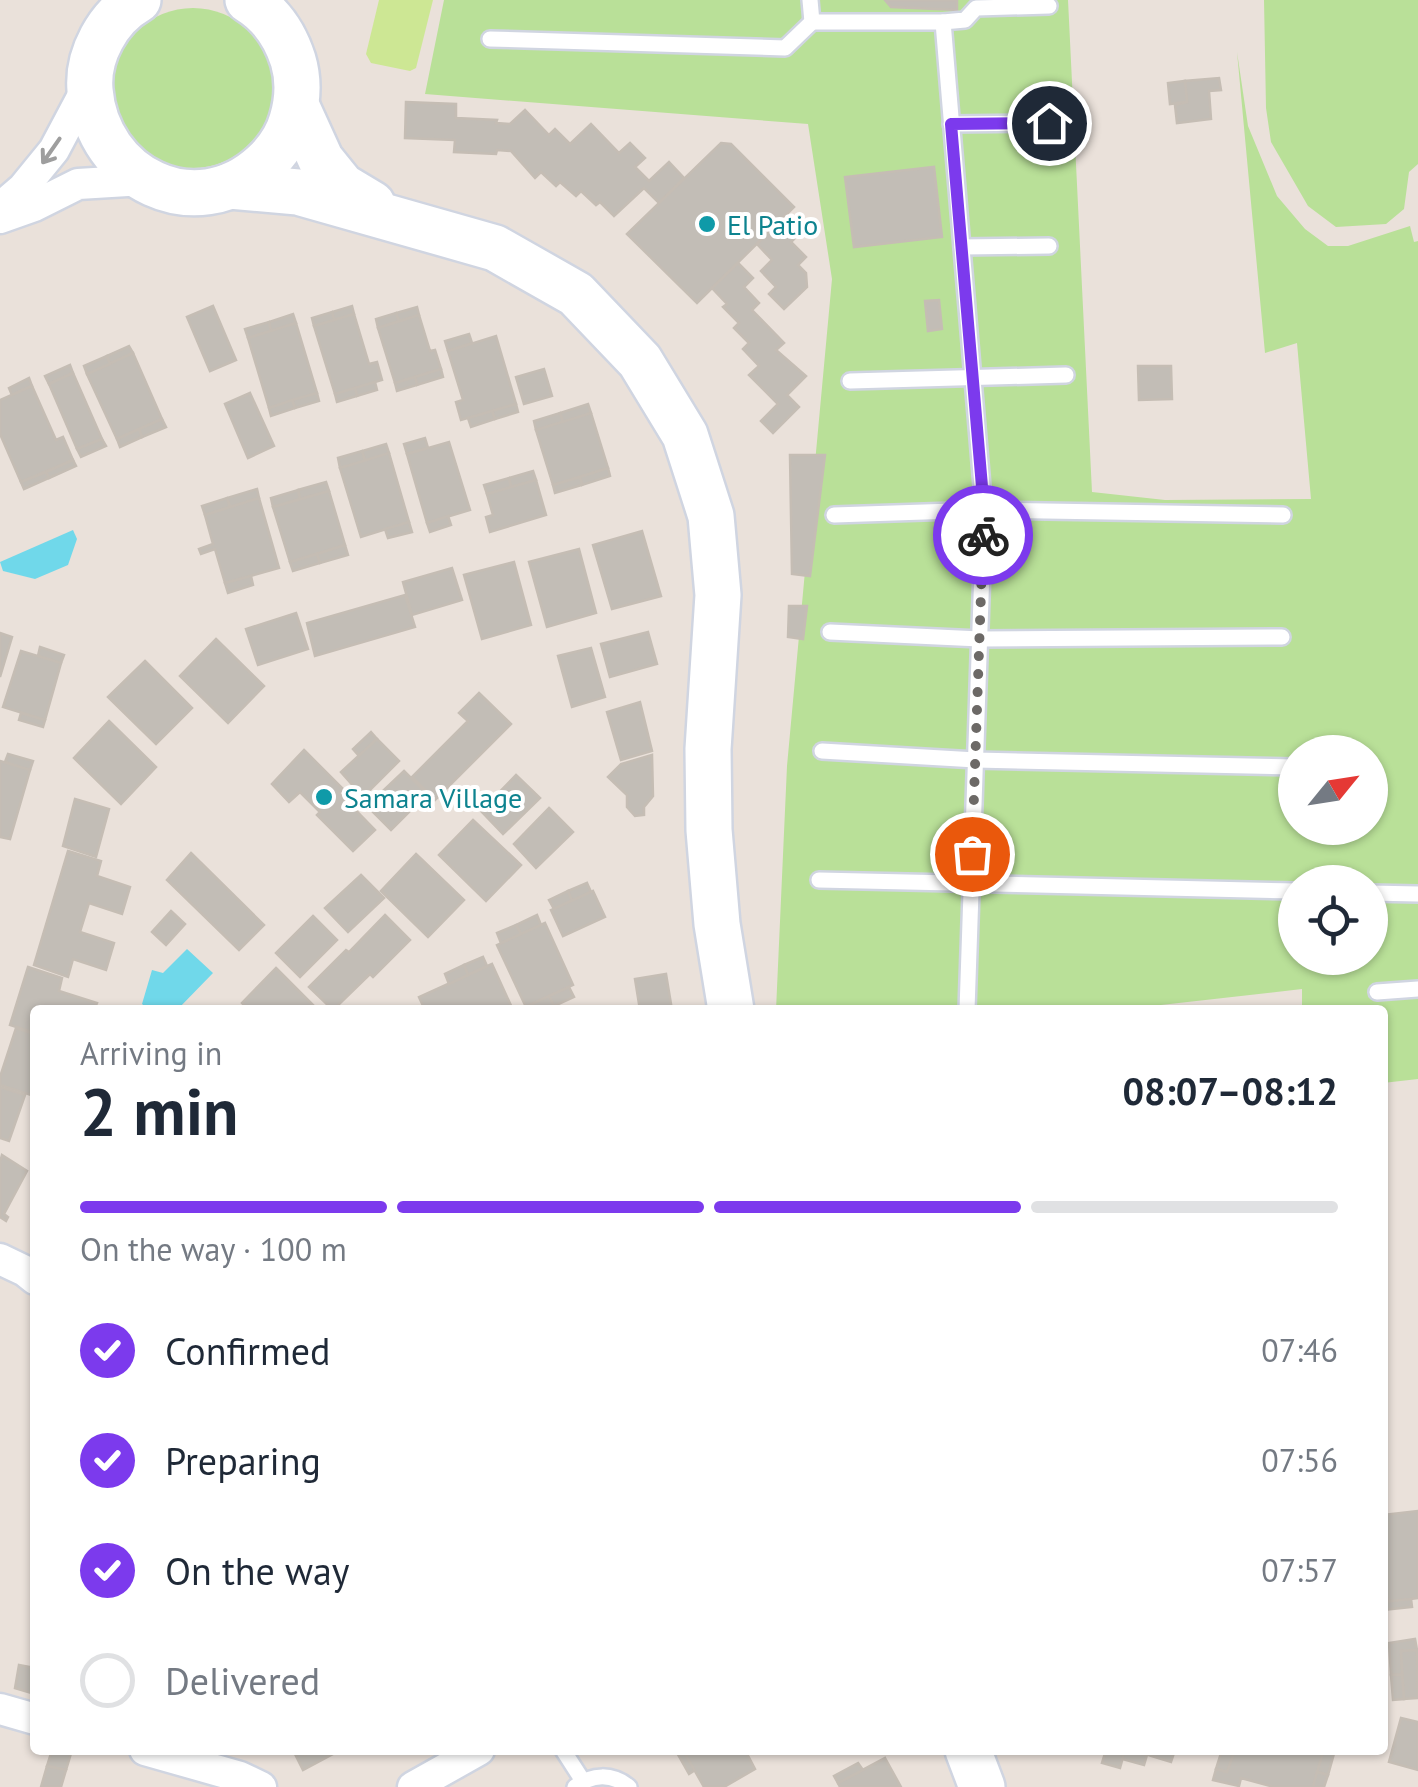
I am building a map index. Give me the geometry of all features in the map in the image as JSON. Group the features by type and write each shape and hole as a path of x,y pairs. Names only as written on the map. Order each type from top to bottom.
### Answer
{"street":[{"path":"138,0 108,27 94,54 89,84 92,113 103,140 120,163 144,180 172,190 201,192 230,186 298,192 496,248 576,294 640,361 684,434 711,516 718,594 708,749 709,830 729,1005"},
{"path":"230,186 254,173 274,155 288,131 296,105 297,73 287,42 274,22 248,0"},
{"path":"287,42 302,0"},
{"path":"0,208 54,150 89,84"},
{"path":"296,105 321,160 342,186 403,224"},
{"path":"0,218 78,184 144,180"},
{"path":"0,1258 30,1275"},
{"path":"0,1709 30,1718"},
{"path":"169,1755 244,1771"},
{"path":"413,1787 470,1755"},
{"path":"970,1755 982,1787"}],"lane":[{"path":"810,0 812,22"},
{"path":"490,39 785,48 812,22 943,22 965,20 976,8 1049,6"},
{"path":"943,22 984,510 967,1005"},
{"path":"951,124 1049,123"},
{"path":"962,246 1050,246"},
{"path":"850,381 1066,375"},
{"path":"834,515 984,510 1284,515"},
{"path":"830,632 980,639 1282,636"},
{"path":"822,750 976,760 1278,768"},
{"path":"819,880 1278,892"},
{"path":"1388,893 1418,894"},
{"path":"1377,992 1418,989"},
{"path":"565,1755 579,1784 609,1776 628,1787"}],"green space":[{"path":"379,0 433,0 416,68 410,71 371,63 366,54"},
{"path":"444,0 1068,0 1092,492 1165,500 1311,499 1297,343 1265,353 1237,52 1248,126 1277,196 1305,229 1328,246 1348,246 1410,226 1414,242 1418,241 1418,1079 1388,1082 1388,1005 1302,1005 1302,989 1161,1005 776,1005 787,766 832,279 808,124 425,94"},
{"path":"1264,0 1418,0 1418,164 1409,172 1404,209 1386,224 1336,227 1308,206 1271,142 1266,108"},
{"path":"193,8 224,14 249,32 267,57 273,88 267,119 249,144 224,162 193,168 162,162 137,144 119,119 113,88 119,57 137,32 162,14"}],"water":[{"path":"73,530 77,539 68,565 35,579 3,571 0,562"},
{"path":"187,949 213,973 182,1005 143,1005 152,970 163,973"}],"building":[{"path":"885,0 957,0 957,10 891,7"},
{"path":"1219,78 1221,90 1209,91 1211,119 1177,123 1175,105 1187,102 1185,81"},
{"path":"1185,81 1187,102 1170,104 1168,83"},
{"path":"406,102 456,104 456,118 510,124 525,110 549,135 555,129 570,144 591,124 619,153 630,143 645,158 635,167 649,181 669,162 684,178 659,203 644,188 614,216 581,191 576,196 560,182 556,186 541,172 535,178 511,151 454,152 455,140 405,138"},
{"name":"El Patio","path":"721,143 731,144 794,207 697,303 627,234"},
{"path":"934,167 942,237 854,247 845,177"},
{"path":"787,214 803,230 791,242 806,257 798,265 806,273 807,287 784,309 769,294 776,287 761,271 772,260 757,244"},
{"path":"738,263 753,278 744,287 759,303 752,310 784,343 776,350 806,376 787,395 799,407 773,433 761,421 778,404 749,375 759,366 743,349 749,343 734,328 739,323 712,288"},
{"path":"939,300 942,329 928,331 925,301"},
{"path":"213,306 236,360 210,371 187,317"},
{"path":"352,306 354,314 334,320 332,312"},
{"path":"417,307 419,315 399,321 396,313"},
{"path":"332,312 334,320 314,326 312,318"},
{"path":"396,313 399,321 378,328 376,319"},
{"path":"293,314 296,323 271,331 269,322"},
{"path":"354,314 369,364 377,362 382,380 335,394 314,326"},
{"path":"419,315 430,351 435,350 441,369 395,383 378,328"},
{"path":"269,322 271,331 248,338 245,329"},
{"path":"296,323 317,393 269,408 248,338"},
{"path":"469,334 472,343 448,351 445,341"},
{"path":"496,336 516,404 461,420 456,402 463,400 448,351"},
{"path":"129,346 133,353 110,364 107,356"},
{"path":"133,353 162,419 117,439 87,374"},
{"path":"107,356 110,364 87,374 84,366"},
{"path":"70,365 73,373 49,384 45,376"},
{"path":"1138,366 1171,366 1172,399 1139,400"},
{"path":"441,369 443,377 417,385 415,377"},
{"path":"544,369 552,396 524,404 516,377"},
{"path":"73,373 102,439 77,449 49,384"},
{"path":"415,377 417,385 397,391 395,383"},
{"path":"29,378 32,386 12,395 9,388"},
{"path":"375,382 377,390 357,396 355,388"},
{"path":"32,386 56,440 63,437 73,460 21,482 0,434 0,400"},
{"path":"355,388 357,396 337,402 335,394"},
{"path":"250,393 274,446 248,458 225,404"},
{"path":"317,393 319,401 295,408 292,400"},
{"path":"292,400 295,408 271,416 269,408"},
{"path":"516,404 518,412 495,419 492,411"},
{"path":"588,404 591,413 563,422 560,413"},
{"path":"492,411 495,419 471,427 468,418"},
{"path":"560,413 563,422 536,430 534,421"},
{"path":"591,413 608,468 553,485 536,430"},
{"path":"162,419 166,427 142,437 139,429"},
{"path":"139,429 142,437 120,447 117,439"},
{"path":"425,438 428,448 407,454 404,444"},
{"path":"102,439 106,446 81,457 77,449"},
{"path":"449,442 470,510 427,523 407,454"},
{"path":"386,444 389,453 365,461 362,451"},
{"path":"362,451 365,461 340,468 338,458"},
{"path":"389,453 409,522 361,537 340,468"},
{"path":"790,455 825,455 810,576 792,574"},
{"path":"73,460 76,466 49,478 46,472"},
{"path":"608,468 610,476 582,485 580,477"},
{"path":"533,471 536,480 511,487 509,478"},
{"path":"46,472 49,478 24,489 21,482"},
{"path":"580,477 582,485 555,493 553,485"},
{"path":"509,478 511,487 487,494 484,485"},
{"path":"536,480 546,515 490,532 486,517 493,515 487,494"},
{"path":"326,482 329,491 300,499 298,490"},
{"path":"257,489 259,498 230,507 227,498"},
{"path":"298,490 300,499 273,507 271,498"},
{"path":"329,491 345,545 290,562 273,507"},
{"path":"227,498 230,507 205,515 202,506"},
{"path":"259,498 279,568 225,583 215,549 201,554 199,549 213,544 205,515"},
{"path":"448,516 451,525 430,532 427,523"},
{"path":"409,522 412,532 388,538 385,529"},
{"path":"642,531 661,596 612,609 593,545"},
{"path":"345,545 348,555 320,563 317,554"},
{"path":"579,549 596,613 547,627 529,562"},
{"path":"317,554 320,563 293,571 290,562"},
{"path":"514,562 531,625 482,639 464,575"},
{"path":"452,568 462,600 412,615 403,582"},
{"path":"251,576 253,585 228,593 225,583"},
{"path":"405,595 415,627 315,656 307,623"},
{"path":"789,606 807,606 803,639 788,637"},
{"path":"296,613 308,649 258,665 246,629"},
{"path":"648,632 657,664 610,677 601,644"},
{"path":"0,633 12,637 0,677"},
{"path":"216,639 264,686 228,723 180,676"},
{"path":"40,647 64,655 61,663 38,656"},
{"path":"591,648 605,697 572,707 558,656"},
{"path":"21,651 61,663 45,720 3,707"},
{"path":"145,661 192,708 156,744 108,697"},
{"path":"479,693 511,724 435,800 412,777 468,721 459,713"},
{"path":"640,702 652,751 621,760 607,712"},
{"path":"21,713 45,720 43,727 19,720"},
{"path":"109,721 156,767 121,804 74,758"},
{"path":"371,732 377,739 359,756 353,749"},
{"path":"377,739 399,761 363,797 341,772"},
{"name":"Samara Village","path":"304,750 343,789 339,793 375,830 353,851 300,792 289,802 272,784"},
{"path":"8,754 33,761 30,770 5,762"},
{"path":"652,755 653,796 644,807 644,815 635,816 627,807 627,795 608,777 621,764"},
{"path":"0,761 30,770 10,839 0,837"},
{"path":"404,771 427,794 391,830 367,806"},
{"path":"516,775 540,798 503,834 481,811"},
{"path":"75,799 109,809 96,857 63,846"},
{"path":"549,808 573,832 536,868 514,844"},
{"path":"473,820 521,865 486,901 439,855"},
{"path":"68,851 101,861 97,876 130,887 122,914 89,903 80,932 114,943 106,970 73,959 68,977 34,965"},
{"path":"191,853 264,925 239,950 167,880"},
{"path":"416,854 464,900 428,937 381,891"},
{"path":"361,875 384,898 348,932 325,908"},
{"path":"587,883 591,892 572,901 568,891"},
{"path":"568,891 572,901 554,909 549,900"},
{"path":"593,891 605,917 563,936 551,910"},
{"path":"171,911 185,924 166,945 152,932"},
{"path":"385,915 410,940 338,1005 328,1005 309,987 346,950 349,952"},
{"path":"537,915 541,925 521,934 516,925"},
{"path":"313,916 337,940 300,977 276,953"},
{"path":"545,923 573,985 525,1005 497,945"},
{"path":"516,925 521,934 501,943 497,933"},
{"path":"483,957 487,966 468,975 464,965"},
{"path":"492,964 511,1005 423,1005 419,997"},
{"path":"464,965 468,975 449,984 445,974"},
{"path":"28,967 62,978 59,991 97,1003 30,1005 30,1031 10,1025"},
{"path":"276,968 313,1005 244,1005"},
{"path":"666,974 671,1005 639,1005 635,979"},
{"path":"569,987 574,997 554,1005 549,996"},
{"path":"549,996 554,1005 530,1005"},
{"path":"16,1028 30,1032 30,1095 0,1085"},
{"path":"0,1087 25,1095 9,1141 0,1138"},
{"path":"2,1155 27,1171 4,1214 8,1217 6,1221 0,1217"},
{"path":"1418,1511 1418,1598 1388,1602 1388,1514"},
{"path":"1411,1599 1412,1607 1388,1609 1388,1601"},
{"path":"1415,1639 1417,1650 1401,1651 1402,1675 1391,1675 1389,1643"},
{"path":"1417,1650 1418,1698 1404,1699 1401,1651"},
{"path":"19,1665 30,1667 30,1692 15,1688"},
{"path":"1391,1675 1402,1675 1404,1699 1393,1700"},
{"path":"1401,1718 1418,1722 1418,1770 1389,1762"},
{"path":"50,1755 70,1755 66,1770 47,1766"},
{"path":"296,1755 331,1755 303,1770"},
{"path":"678,1755 686,1755 695,1770 689,1774"},
{"path":"686,1755 748,1755 755,1769 724,1787 704,1787"},
{"path":"1104,1755 1124,1755 1120,1768 1102,1763"},
{"path":"1123,1755 1147,1755 1144,1765 1122,1759"},
{"path":"1148,1755 1173,1755 1171,1762"},
{"path":"1220,1755 1233,1755 1227,1772 1216,1769"},
{"path":"1233,1755 1323,1755 1313,1787 1274,1787 1241,1778 1239,1786 1213,1780 1216,1769 1227,1772"},
{"path":"1322,1755 1334,1755 1328,1775 1317,1772"},
{"path":"885,1758 901,1787 840,1787 838,1783"},
{"path":"858,1763 863,1770 838,1783 834,1776"},
{"path":"47,1766 66,1770 61,1787 41,1787"},
{"path":"1317,1772 1328,1775 1324,1787 1313,1787"}],"way so far":[{"path":"972,854 983,535"}],"place":[{"name":"El Patio","path":"707,224"},
{"name":"Samara Village","path":"324,797"}],"route":[{"path":"983,535 951,124 1049,123"}]}
